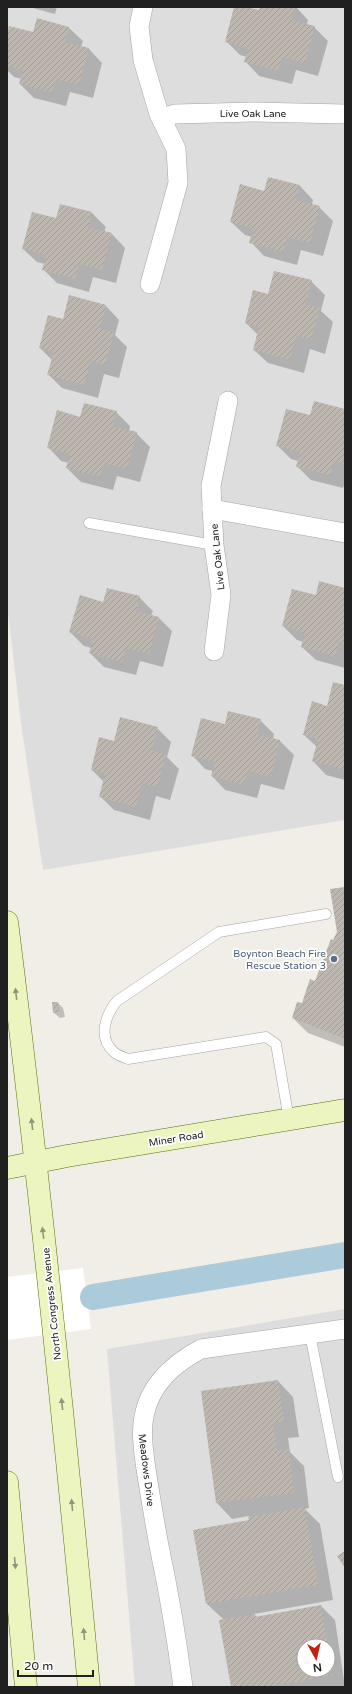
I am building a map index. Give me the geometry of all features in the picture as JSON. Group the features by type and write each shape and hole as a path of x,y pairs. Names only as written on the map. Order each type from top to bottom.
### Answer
{"main road":[{"name":"North Congress Avenue","path":"7,922 48,1272 89,1687"},
{"name":"Miner Road","path":"7,1168 345,1110"},
{"path":"7,1482 26,1687"}],"street":[{"path":"143,7 139,26 143,60 162,118 176,149 178,183 150,284"},
{"name":"Live Oak Lane","path":"162,118 175,114 253,112 345,114"},
{"name":"Live Oak Lane","path":"214,651 221,595 214,545 211,486 228,401"},
{"name":"Live Oak Lane","path":"212,510 345,533"},
{"name":"Meadows Drive","path":"183,1687 169,1594 150,1496 142,1433 144,1415 151,1396 159,1381 171,1368 185,1357 201,1349 345,1329"}],"lane":[{"path":"89,523 214,545"},
{"path":"289,1120 276,1044 266,1037 128,1059 113,1051 105,1039 105,1023 108,1011 117,1001 218,932 326,914"},
{"path":"310,1334 338,1477"}],"shaded area":[{"path":"7,7 345,7 345,820 43,870 21,723 7,604"},
{"path":"345,1309 345,1687 135,1687 107,1349"}],"pier":[{"path":"83,1268 91,1329 7,1340 7,1277"}],"building":[{"path":"234,7 246,7 259,10 260,7 295,7 291,20 315,26 305,63 282,57 278,71 244,62 248,48 225,42"},
{"path":"37,18 69,27 65,42 89,48 79,85 56,79 52,93 19,84 23,70 7,66 7,35 9,26 33,32"},
{"path":"268,177 300,185 296,200 320,206 310,243 287,237 283,252 249,243 253,228 230,222 240,184 264,191"},
{"path":"60,204 92,212 88,227 112,233 102,270 79,264 75,279 42,270 46,255 22,249 32,212 56,218"},
{"path":"274,271 312,280 306,304 320,308 311,340 296,336 290,360 253,350 259,327 245,323 253,290 268,294"},
{"path":"69,295 106,305 100,329 114,333 105,365 91,361 84,385 47,375 54,352 39,348 48,315 63,319"},
{"path":"314,401 345,409 343,424 345,425 345,464 334,461 330,475 296,467 300,452 276,446 286,409 310,415"},
{"path":"84,403 117,411 113,426 137,432 127,469 104,463 100,477 66,468 70,454 47,448 57,410 80,417"},
{"path":"319,581 345,588 345,643 339,641 335,656 301,647 305,633 282,626 292,589 316,595"},
{"path":"107,588 140,596 136,611 159,617 149,654 126,648 122,662 89,653 93,639 69,632 80,595 103,602"},
{"path":"333,682 345,685 345,770 312,761 318,739 303,735 312,701 327,706"},
{"path":"228,711 261,719 257,734 280,740 271,777 248,771 244,785 211,776 215,762 191,756 201,718 225,724"},
{"path":"120,717 158,727 152,751 166,755 157,787 142,783 136,807 99,797 105,774 91,770 99,737 114,741"},
{"name":"Boynton Beach Fire Rescue Station 3","path":"345,887 345,1039 292,1018 297,1002 302,1003 310,979 315,981 331,939 333,940 337,932 330,889"},
{"path":"52,1002 58,1002 60,1012 53,1013"},
{"path":"278,1380 284,1421 273,1423 277,1451 289,1449 294,1493 216,1503 201,1391"},
{"path":"305,1507 318,1585 206,1604 193,1530 249,1520 248,1517"},
{"path":"345,1551 345,1568 337,1556"},
{"path":"321,1605 327,1638 296,1638 296,1678 317,1678 268,1687 231,1687 219,1620 255,1614 255,1617"}],"waterway":[{"path":"93,1297 345,1255"}],"place":[{"name":"Boynton Beach Fire Rescue Station 3","path":"334,959"}]}
